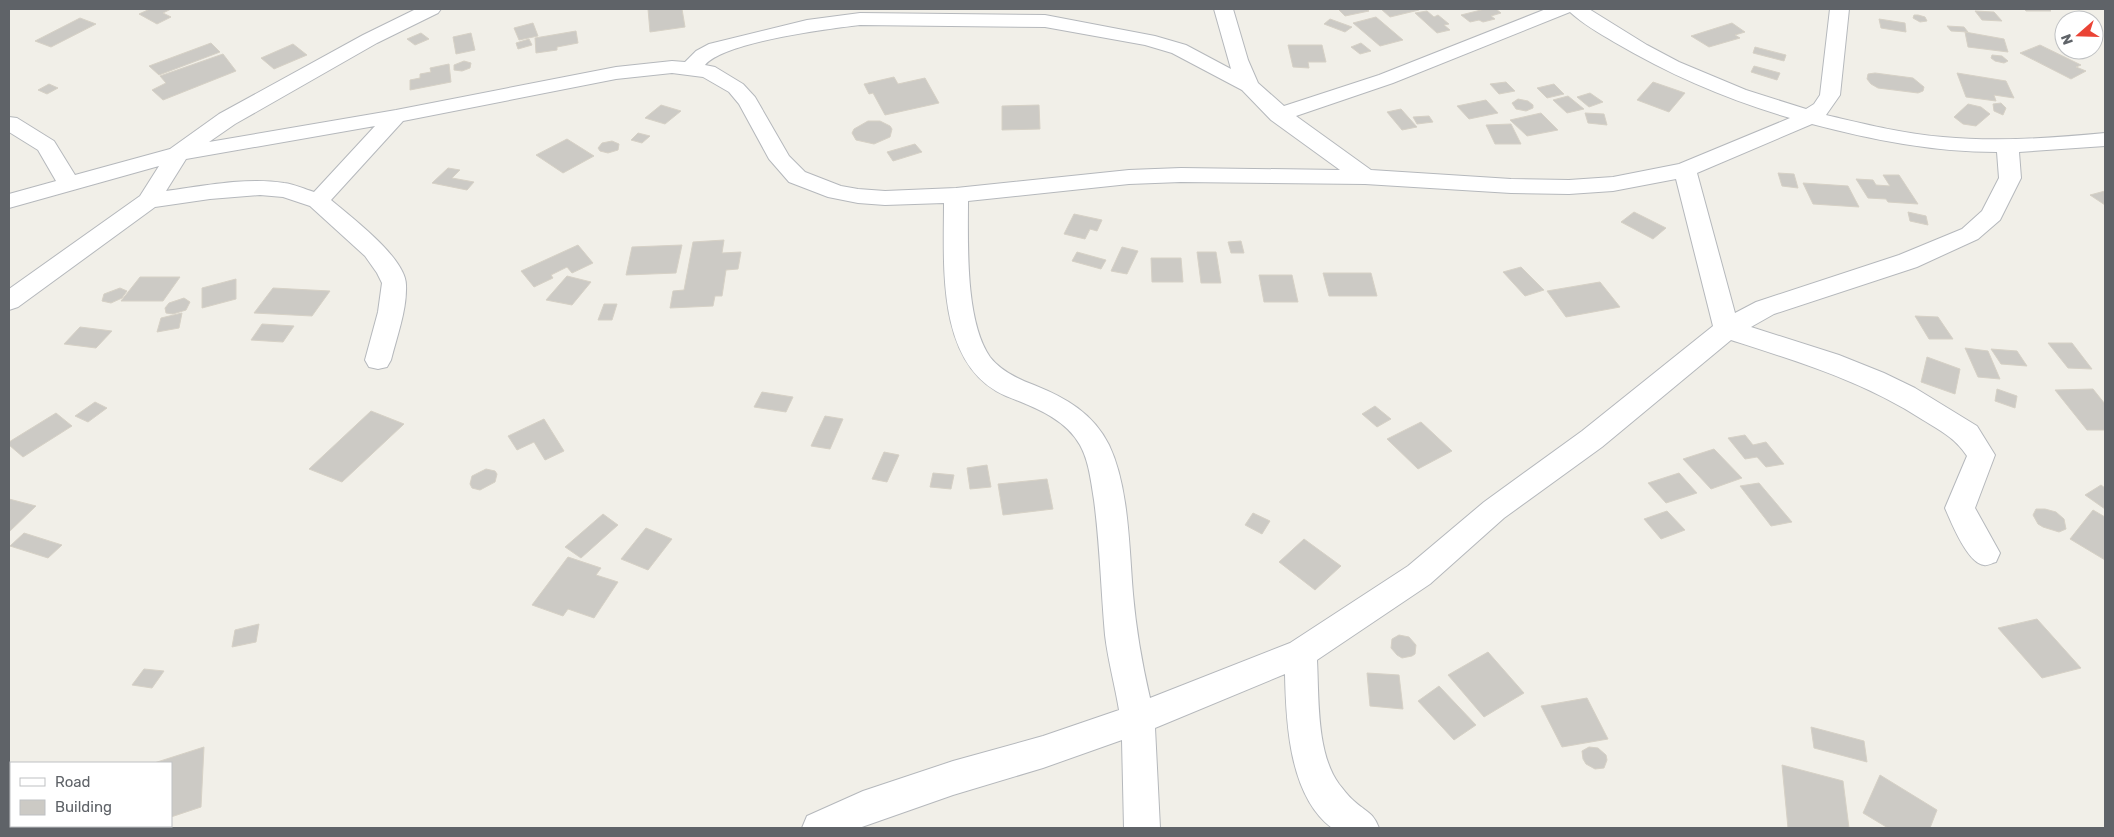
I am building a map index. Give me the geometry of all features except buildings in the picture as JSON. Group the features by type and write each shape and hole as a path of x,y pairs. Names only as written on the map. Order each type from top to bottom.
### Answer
{"street":[{"path":"1224,9 1238,60 1249,86"},
{"path":"1279,115 1386,79 1562,9"},
{"path":"1577,9 1632,46 1676,69 1716,86 1808,118 1907,139 1945,144 2007,146 2105,140"},
{"path":"9,201 178,154 396,116 616,73 662,68 691,68 708,71 736,88 748,101 780,159 797,177 836,192 858,196 885,198 956,195 1129,177 1172,175 1365,177 1511,186 1569,187 1613,184 1685,170 1767,137 1808,118 1822,108 1830,95 1840,9"},
{"path":"9,301 148,201 178,154 226,119 419,11"},
{"path":"691,68 703,55 716,48 828,22 860,19 1036,20 1069,24 1179,49 1249,86 1279,115 1365,177"},
{"path":"318,201 396,116"},
{"path":"9,123 46,146 69,183"},
{"path":"820,828 863,808 953,778 1043,752 1138,719 1301,652 1419,576 1494,510 1592,439 1727,329 1765,308 1818,292 1908,260 1970,234 1992,215 2010,178 2007,146"},
{"path":"1685,170 1727,329"},
{"path":"148,201 210,192 260,188 285,190 318,201 374,250 394,283 391,312 378,360"},
{"path":"956,195 956,256 962,306 969,339 980,362 992,375 1011,386 1049,401 1080,424 1093,441 1104,475 1110,511 1124,656 1138,719 1142,828"},
{"path":"1727,329 1830,362 1875,380 1905,394 1968,434 1981,455 1960,508 1968,526 1985,553"},
{"path":"1301,652 1304,714 1309,761 1321,790 1342,816 1361,828"}]}
